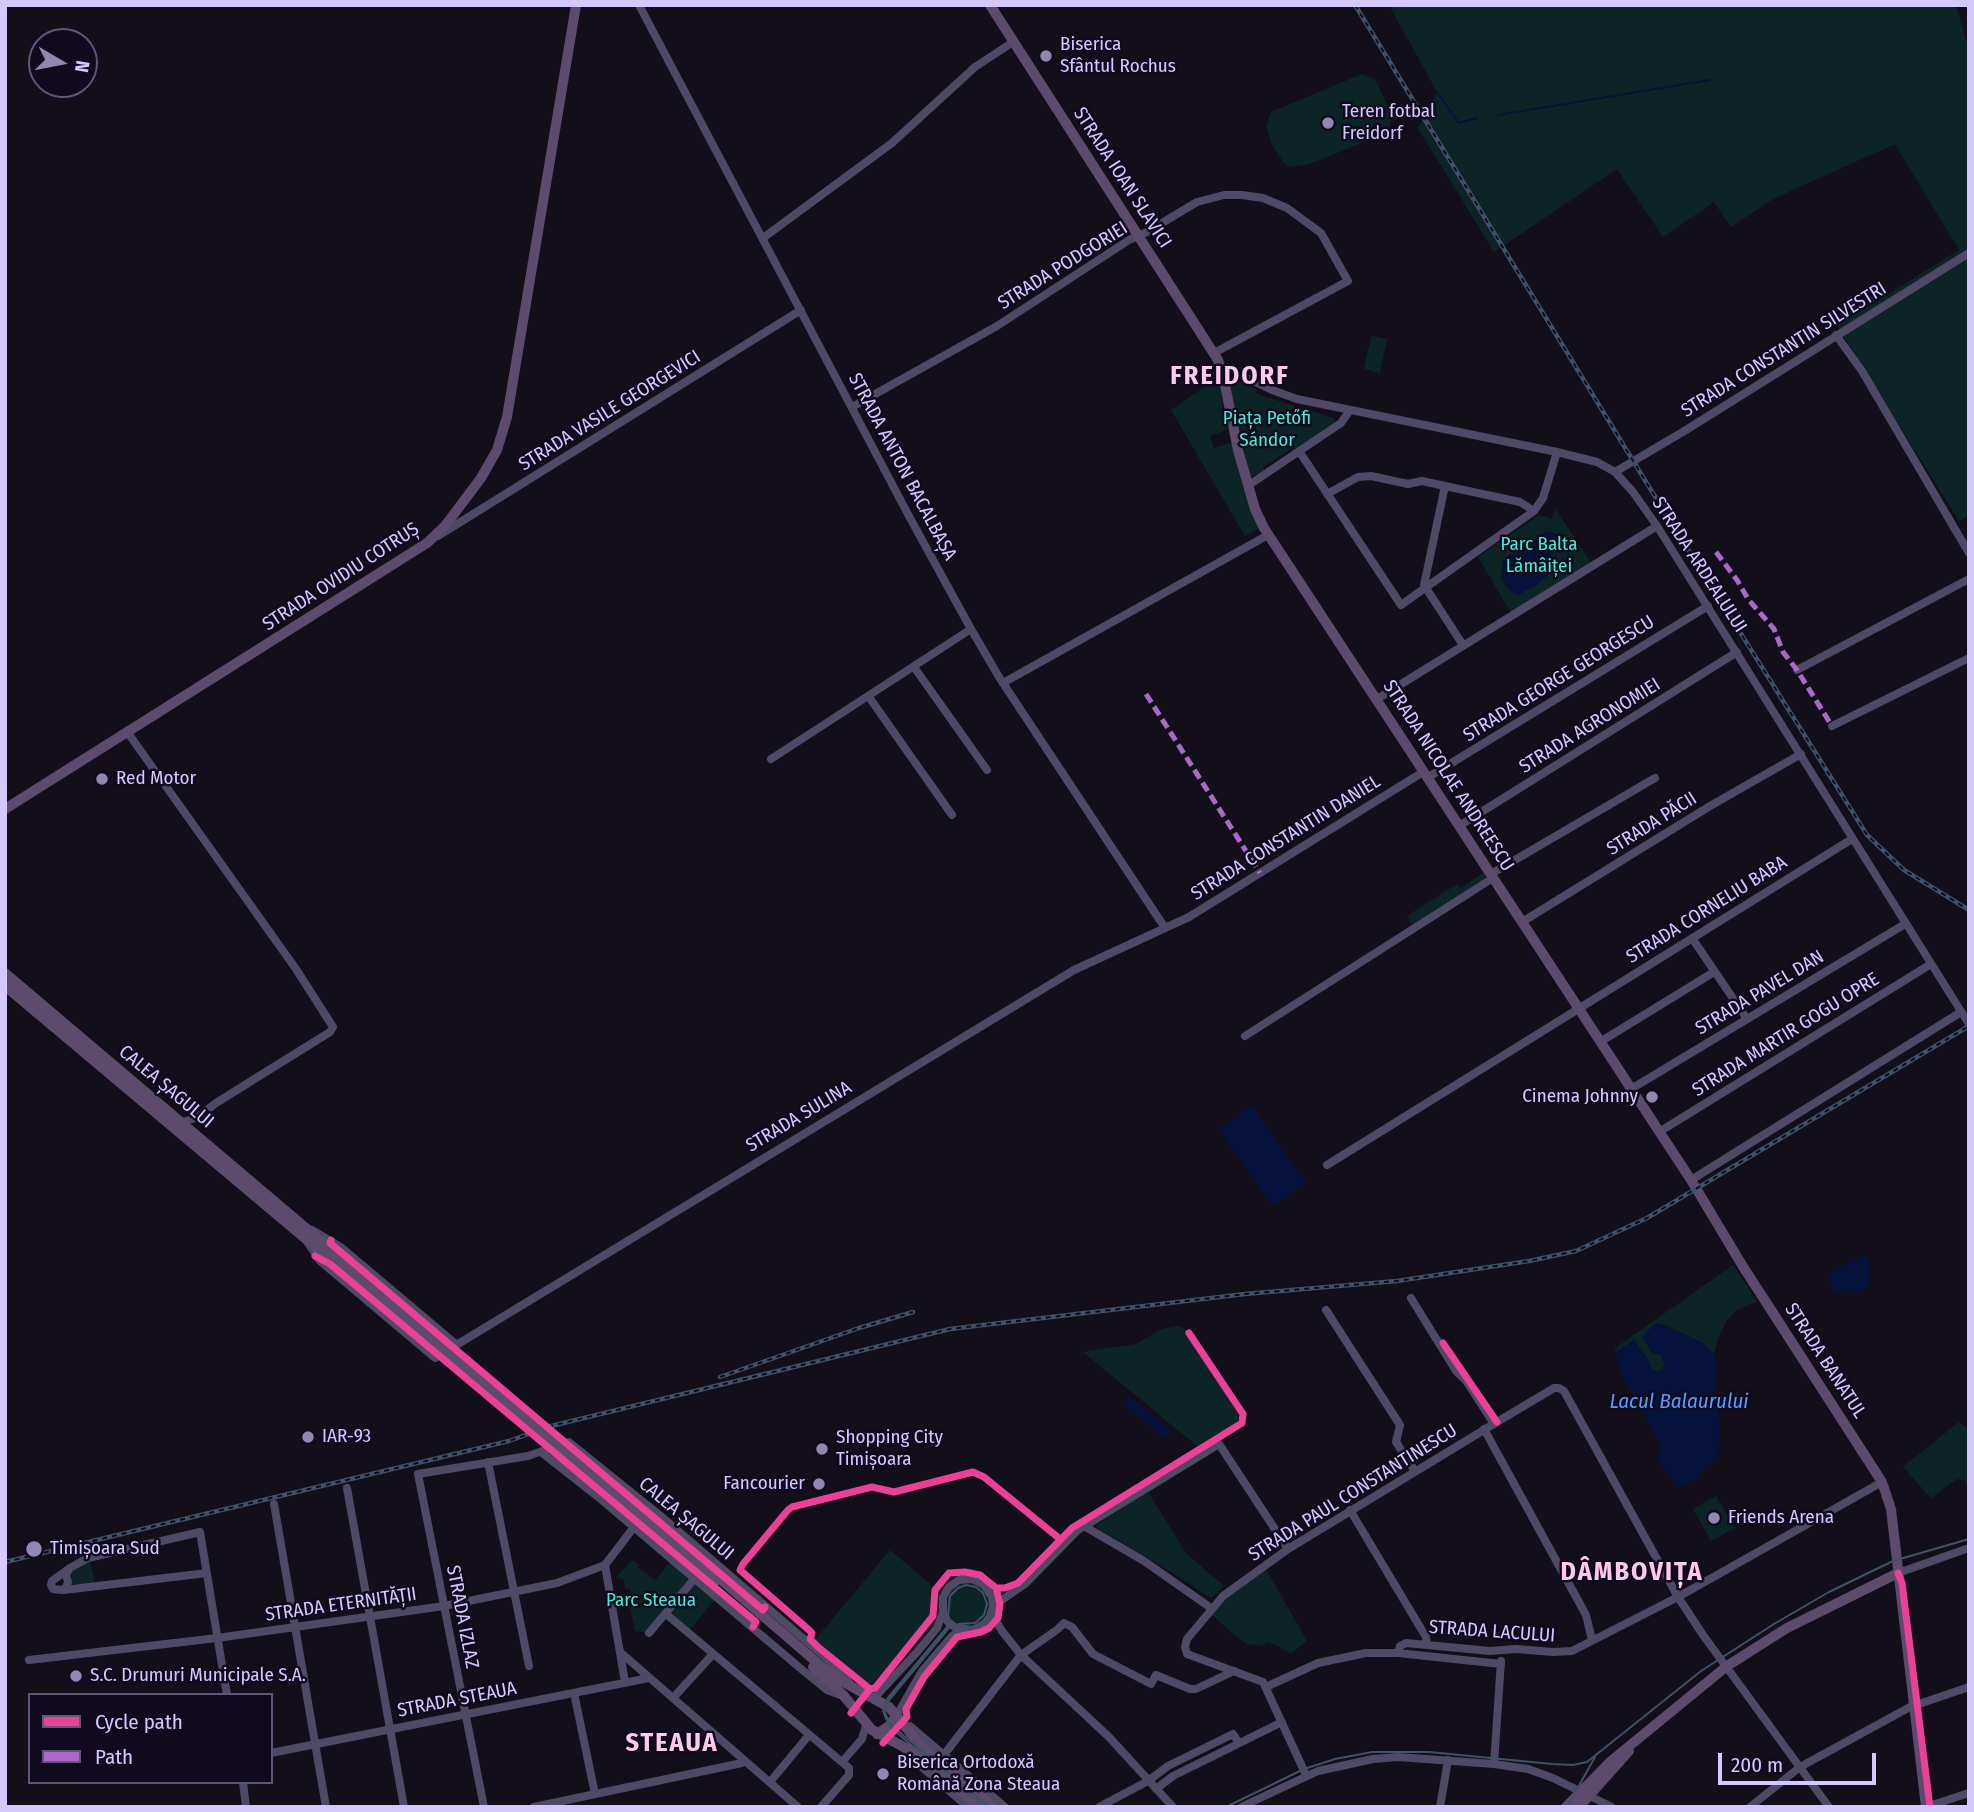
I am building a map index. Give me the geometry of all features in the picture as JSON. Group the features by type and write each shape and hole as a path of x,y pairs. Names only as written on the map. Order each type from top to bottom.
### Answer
{"main road":[{"name":"STRADA OVIDIU COTRUȘ","path":"5,809 435,537 492,461 507,416 576,5"},
{"name":"STRADA IOAN SLAVICI","path":"994,7 1013,42 1214,353 1222,372"},
{"name":"STRADA NICOLAE ANDREESCU","path":"1222,372 1229,413 1255,509 1268,535 1691,1180"},
{"name":"CALEA ȘAGULUI","path":"5,973 304,1232"},
{"name":"CALEA ȘAGULUI","path":"5,986 304,1232 821,1666 887,1704 924,1749 993,1807"},
{"name":"STRADA BANATUL","path":"1691,1180 1742,1265 1882,1482 1891,1509 1926,1807"},
{"name":"CALEA ȘAGULUI","path":"651,1524 844,1696 877,1734 919,1755 980,1807"},
{"path":"1566,1807 1585,1793 1645,1732 1727,1666 1787,1628 1898,1573"},
{"path":"863,1720 875,1697"},
{"path":"877,1734 897,1715"},
{"path":"1579,1807 1585,1793"}],"street":[{"name":"STRADA ANTON BACALBAȘA","path":"639,5 971,629 1003,683 1165,928"},
{"path":"763,237 892,143 975,67 1013,42"},
{"name":"STRADA PODGORIEI","path":"852,407 996,326 1138,236 1207,198 1224,195 1256,196 1287,208 1313,226 1327,243 1348,281 1214,353"},
{"name":"STRADA CONSTANTIN SILVESTRI","path":"1615,472 1969,253"},
{"name":"STRADA VASILE GEORGEVICI","path":"435,537 801,310"},
{"path":"1836,335 1862,371 1969,553"},
{"name":"STRADA ARDEALULUI","path":"1222,372 1234,372 1285,396 1557,452 1597,462 1615,472 1657,526 1738,652 1969,1024"},
{"path":"1249,485 1341,423 1350,410"},
{"path":"1299,451 1401,605 1534,511 1543,498 1557,452"},
{"path":"1327,494 1364,475 1399,482 1422,481 1520,502 1534,511"},
{"path":"1445,486 1424,581 1464,645"},
{"path":"465,499 477,512"},
{"path":"1377,699 1657,526"},
{"path":"1003,683 1268,535"},
{"path":"1797,670 1969,579"},
{"name":"STRADA GEORGE GEORGESCU","path":"1425,775 1707,606"},
{"path":"771,759 869,698 971,629"},
{"name":"STRADA AGRONOMIEI","path":"1459,826 1738,652"},
{"path":"1832,726 1969,658"},
{"path":"914,667 987,770"},
{"path":"869,698 952,815"},
{"path":"128,733 296,969 332,1030 198,1117 180,1123"},
{"name":"STRADA PĂCII","path":"1522,922 1710,806 1801,754"},
{"name":"STRADA CONSTANTIN DANIEL","path":"1165,928 1425,775"},
{"path":"1245,1037 1492,876 1655,778"},
{"name":"STRADA CORNELIU BABA","path":"1327,1165 1852,839"},
{"name":"STRADA PAVEL DAN","path":"1631,1089 1905,924"},
{"name":"STRADA SULINA","path":"435,1358 1074,970 1165,928"},
{"path":"1692,938 1747,1019"},
{"name":"STRADA MARTIR GOGU OPRE","path":"1659,1132 1931,964"},
{"path":"1600,1042 1714,972"},
{"path":"1691,1180 1961,1012"},
{"path":"192,1133 198,1117"},
{"name":"CALEA ȘAGULUI","path":"304,1232 325,1236 342,1248 457,1345"},
{"name":"CALEA ȘAGULUI","path":"304,1232 320,1261 435,1358"},
{"path":"1411,1298 1494,1424"},
{"path":"1326,1310 1400,1425 1396,1442 1415,1471"},
{"name":"STRADA PAUL CONSTANTINESCU","path":"1234,1671 1191,1656 1185,1649 1187,1639 1211,1608 1229,1591 1353,1508 1554,1388 1564,1391 1678,1597"},
{"path":"1484,1429 1586,1615 1592,1640"},
{"name":"CALEA ȘAGULUI","path":"541,1452 569,1442 662,1517 841,1671 851,1685"},
{"path":"1014,1590 988,1589 976,1580 958,1580 945,1592 943,1612 952,1626 961,1630 973,1630 984,1624 992,1609 1025,1584 1084,1527 1219,1444 1288,1549"},
{"path":"529,1666 488,1462 528,1457 541,1452"},
{"name":"CALEA ȘAGULUI","path":"541,1452 575,1477 820,1684 835,1694 844,1696"},
{"name":"STRADA IZLAZ","path":"484,1807 418,1474 488,1462"},
{"path":"589,1489 586,1479 589,1472 598,1469 604,1471"},
{"name":"STRADA LACULUI","path":"1398,1653 1403,1644 1427,1644 1564,1653 1678,1597 1882,1482"},
{"path":"347,1488 404,1807"},
{"path":"274,1504 326,1807"},
{"path":"1353,1508 1426,1637 1427,1644"},
{"path":"625,1682 605,1565 634,1527"},
{"path":"1084,1527 1144,1561 1211,1608"},
{"path":"207,1573 68,1585 54,1590 51,1586 57,1576 94,1556 200,1532 207,1573 217,1638 227,1693"},
{"path":"1898,1573 1969,1548"},
{"name":"STRADA ETERNITĂȚII","path":"29,1660 217,1638 444,1606 557,1583 605,1565"},
{"path":"68,1585 66,1573 70,1568"},
{"path":"57,1576 64,1576 68,1585"},
{"path":"649,1633 695,1578"},
{"path":"988,1589 992,1609 1002,1631 1021,1656 1109,1737 1169,1806"},
{"path":"1678,1597 1829,1807"},
{"path":"875,1697 918,1651 936,1628 943,1612"},
{"path":"666,1614 849,1768 849,1775 821,1807"},
{"path":"943,1756 1021,1656 1064,1623 1072,1627 1093,1654 1151,1684 1156,1675 1196,1689 1234,1671 1259,1679 1266,1687 1307,1775"},
{"path":"984,1624 1002,1631"},
{"path":"897,1715 922,1671 952,1636 961,1630"},
{"path":"1494,1764 1502,1651"},
{"path":"620,1653 798,1807"},
{"name":"STRADA LACULUI","path":"1266,1687 1318,1663 1366,1653 1398,1653 1501,1664"},
{"path":"673,1698 713,1654"},
{"name":"STRADA STEAUA","path":"273,1753 649,1678"},
{"path":"1750,1807 1800,1767 1914,1706 1969,1687"},
{"path":"574,1693 595,1794"},
{"name":"CALEA ȘAGULUI","path":"897,1715 1005,1807"},
{"path":"862,1739 863,1720"},
{"path":"1156,1789 1172,1776 1282,1722"},
{"path":"842,1762 862,1739 877,1734"},
{"path":"1099,1807 1148,1781 1168,1766 1233,1734 1239,1743"},
{"path":"770,1782 809,1735"},
{"name":"CALEA ȘAGULUI","path":"900,1744 910,1757 968,1807"},
{"path":"1241,1807 1307,1775 1337,1765 1398,1757 1494,1764 1537,1771 1612,1807"},
{"path":"534,1807 742,1763 744,1760"},
{"path":"1440,1807 1448,1760"},
{"path":"243,1784 246,1807"},
{"path":"1926,1807 1969,1793"}],"green space":[{"path":"1389,5 1956,5 1969,50 1969,515 1959,521 1837,326 1959,250 1895,144 1773,199 1731,227 1714,202 1663,237 1617,169 1494,252 1418,128 1437,92"},
{"name":"Teren fotbal Freidorf","path":"1362,74 1374,79 1388,107 1391,120 1385,132 1307,165 1290,167 1284,163 1273,147 1266,127 1271,112"},
{"path":"1371,336 1387,339 1380,373 1364,369"},
{"path":"1219,377 1226,430 1210,436 1214,448 1229,443 1235,446 1248,502 1259,528 1245,536 1171,410"},
{"name":"Piața Petőfi Sándor","path":"1238,380 1256,389 1256,393 1260,395 1333,418 1336,423 1293,451 1291,449 1263,467 1265,470 1251,477 1230,386 1233,381"},
{"name":"Parc Balta Lămâiței","path":"1555,508 1591,563 1511,613 1478,557 1539,515 1552,519"},
{"path":"1483,873 1486,878 1412,925 1407,916 1457,884 1460,888"},
{"path":"1733,1265 1757,1301 1735,1311 1726,1322 1714,1354 1701,1342 1665,1325 1643,1337 1652,1353 1661,1355 1665,1364 1659,1372 1652,1369 1634,1340 1617,1352 1614,1349"},
{"path":"1179,1326 1185,1329 1239,1414 1237,1422 1197,1446 1083,1352 1136,1344 1162,1329"},
{"path":"1959,1422 1969,1430 1969,1492 1965,1480 1957,1479 1931,1498 1903,1467"},
{"path":"1148,1492 1186,1553 1224,1586 1211,1598 1097,1528 1096,1525"},
{"name":"Friends Arena","path":"1716,1496 1735,1528 1711,1541 1693,1509"},
{"path":"890,1550 929,1583 934,1591 933,1613 874,1683 867,1685 815,1640"},
{"name":"Parc Steaua","path":"672,1559 718,1596 688,1632 665,1614 649,1633 635,1631 630,1607 630,1589 625,1589 624,1579 616,1578 632,1560 639,1565 638,1568 656,1580"},
{"path":"90,1561 95,1583 74,1585 71,1582 72,1571"},
{"path":"1266,1569 1307,1641 1291,1653 1269,1642 1260,1646 1247,1644 1211,1614 1222,1599"},
{"path":"968,1582 983,1589 990,1604 983,1619 968,1626 953,1619 946,1604 953,1589"}],"water":[{"path":"1547,531 1560,538 1551,556 1549,574 1538,584 1518,595 1513,593 1506,587 1501,576 1503,561 1508,555 1526,552 1539,536"},
{"path":"1252,1105 1306,1183 1273,1206 1219,1129"},
{"path":"1864,1255 1870,1258 1870,1287 1854,1293 1849,1289 1833,1295 1829,1273"},
{"name":"Lacul Balaurului","path":"1654,1323 1665,1325 1701,1342 1714,1354 1717,1368 1714,1394 1719,1415 1717,1456 1695,1480 1677,1488 1657,1457 1661,1447 1622,1376 1616,1358 1617,1352 1634,1340 1652,1369 1662,1371 1665,1364 1661,1355 1653,1353 1643,1337"},
{"path":"1130,1397 1172,1432 1165,1439 1124,1404"}],"waterway":[{"path":"1498,115 1710,80"},
{"path":"1437,92 1459,123 1477,118"}],"tram line":[{"path":"1226,1807 1304,1769 1335,1759 1372,1752 1429,1752 1573,1765 1587,1762 1701,1671 1774,1624 1829,1592 1893,1561 1969,1539"},
{"path":"984,1807 889,1726 883,1711 887,1699 947,1627 950,1596 966,1585 976,1587 983,1593 987,1604 984,1615 975,1623 949,1628 889,1700 885,1713 890,1724 989,1807"},
{"path":"1567,1807 1595,1757"}],"railway":[{"path":"1355,5 1646,482 1867,835 1904,870 1969,910"},
{"path":"5,1562 509,1441 551,1426 950,1329 1245,1294 1397,1281 1576,1251 1647,1218 1969,1026"},
{"path":"720,1377 913,1312"}],"marked path":[{"path":"1716,552 1748,599 1774,629 1783,652 1832,726"},
{"path":"1146,694 1260,873"}],"cycle path":[{"path":"331,1240 330,1243 763,1610 765,1607"},
{"path":"315,1256 330,1264 756,1622 753,1627"},
{"path":"996,1588 1018,1583 1072,1528 1242,1423 1243,1414 1189,1333"},
{"path":"1443,1343 1497,1422"},
{"path":"870,1689 818,1647 810,1639 812,1633 809,1630 740,1570 788,1510 872,1487 894,1492 973,1472 984,1477 1060,1539"},
{"path":"851,1713 870,1689 875,1688 933,1616 935,1590 949,1573 980,1575 996,1588 1000,1604 998,1618 981,1632 957,1637 924,1677 906,1709 907,1717 883,1743"},
{"path":"1898,1573 1902,1583 1930,1807"}],"place":[{"name":"Biserica Sfântul Rochus","path":"1046,56"},
{"name":"Teren fotbal Freidorf","path":"1328,123"},
{"name":"Red Motor","path":"102,779"},
{"name":"Cinema Johnny","path":"1652,1097"},
{"name":"IAR-93","path":"308,1437"},
{"name":"Shopping City Timișoara","path":"822,1449"},
{"name":"Fancourier","path":"819,1484"},
{"name":"Friends Arena","path":"1714,1518"},
{"name":"Timișoara Sud","path":"34,1549"},
{"name":"S.C. Drumuri Municipale S.A.","path":"76,1676"},
{"name":"Biserica Ortodoxă Română Zona Steaua","path":"883,1774"}],"district":[{"name":"FREIDORF","path":"1230,377"},
{"name":"DÂMBOVIȚA","path":"1632,1573"},
{"name":"STEAUA","path":"672,1744"}]}
